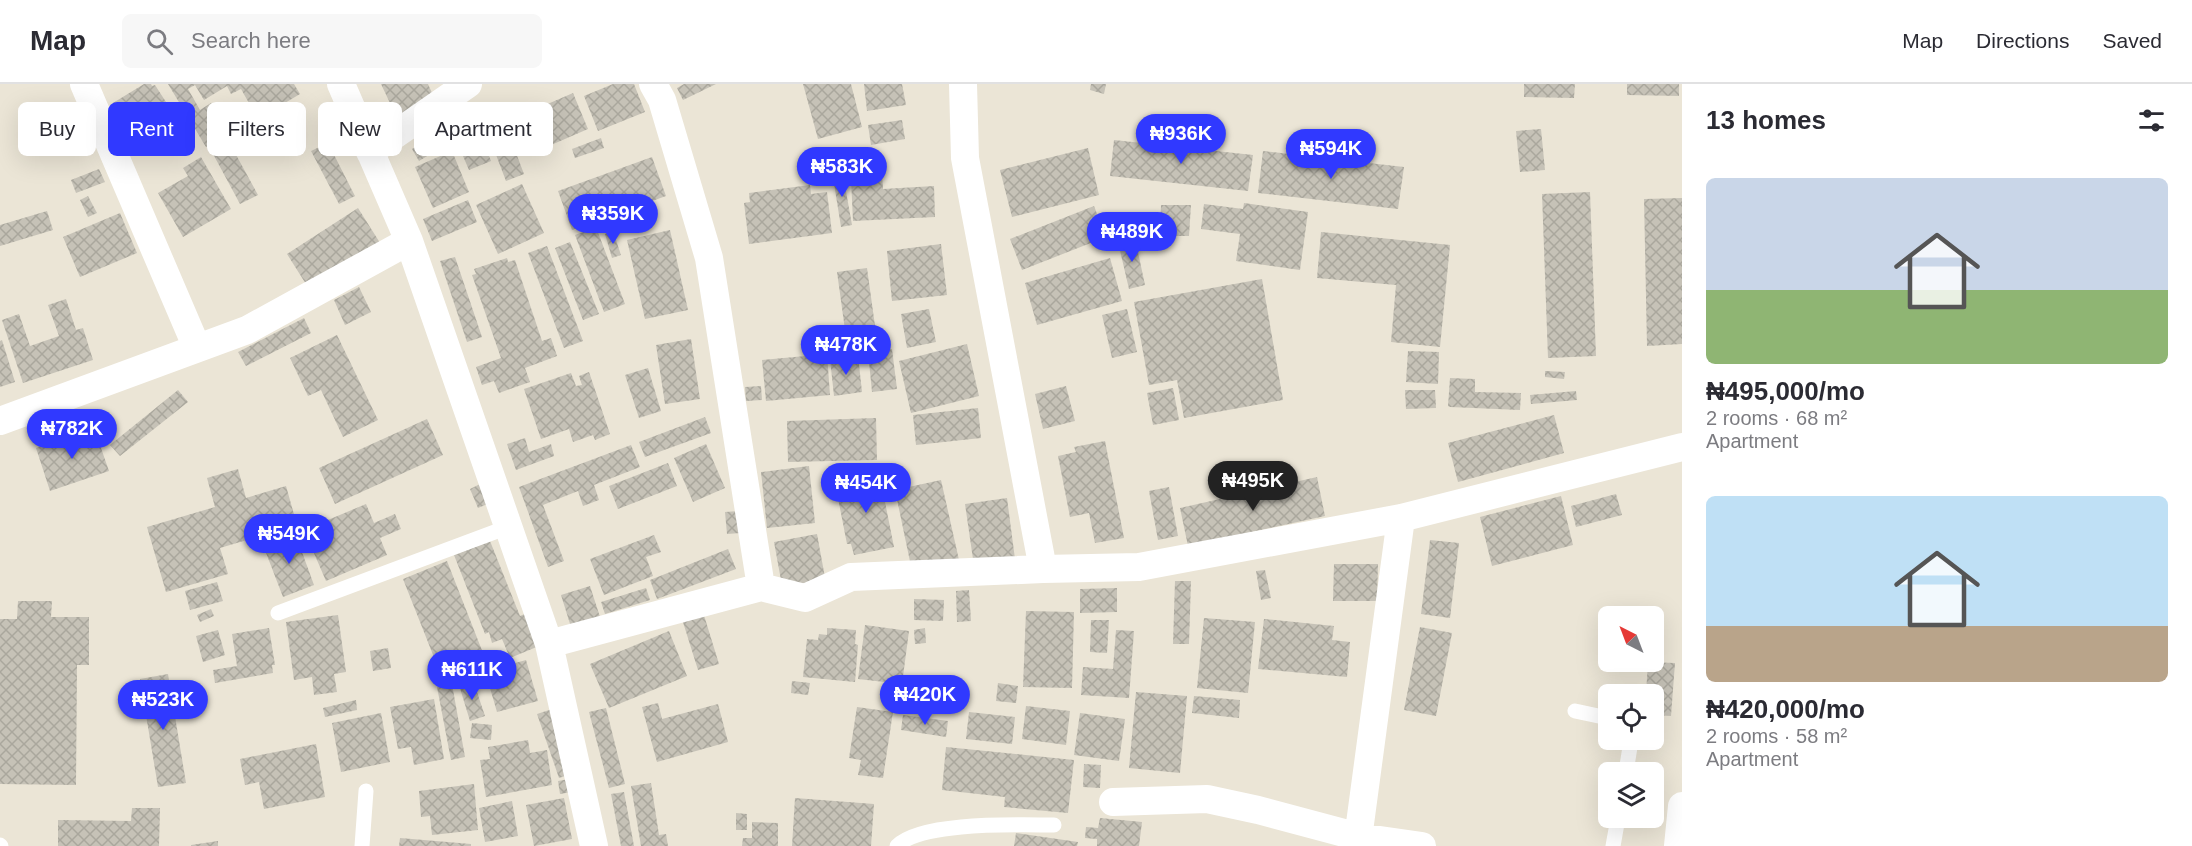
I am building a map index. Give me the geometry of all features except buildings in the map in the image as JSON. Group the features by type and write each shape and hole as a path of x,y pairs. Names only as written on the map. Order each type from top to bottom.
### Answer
{"street":[{"path":"84,84 197,348"},
{"path":"341,84 349,102"},
{"path":"402,130 468,84"},
{"path":"653,84 662,100 709,258 761,587"},
{"path":"963,84 965,158 1043,569"},
{"path":"372,156 409,241 549,644 594,846"},
{"path":"0,421 247,330 409,241"},
{"path":"549,644 761,587 805,598 851,577 1139,567 1401,518 1682,447"},
{"path":"1358,842 1401,518"},
{"path":"1113,802 1207,798 1258,810 1358,842 1422,846"},
{"path":"1678,846 1682,806"}],"lane":[{"path":"278,613 508,527"},
{"path":"1575,711 1598,716"},
{"path":"362,846 366,791"},
{"path":"897,846 931,831 976,826 1054,825"},
{"path":"1613,846 1616,828"}]}
